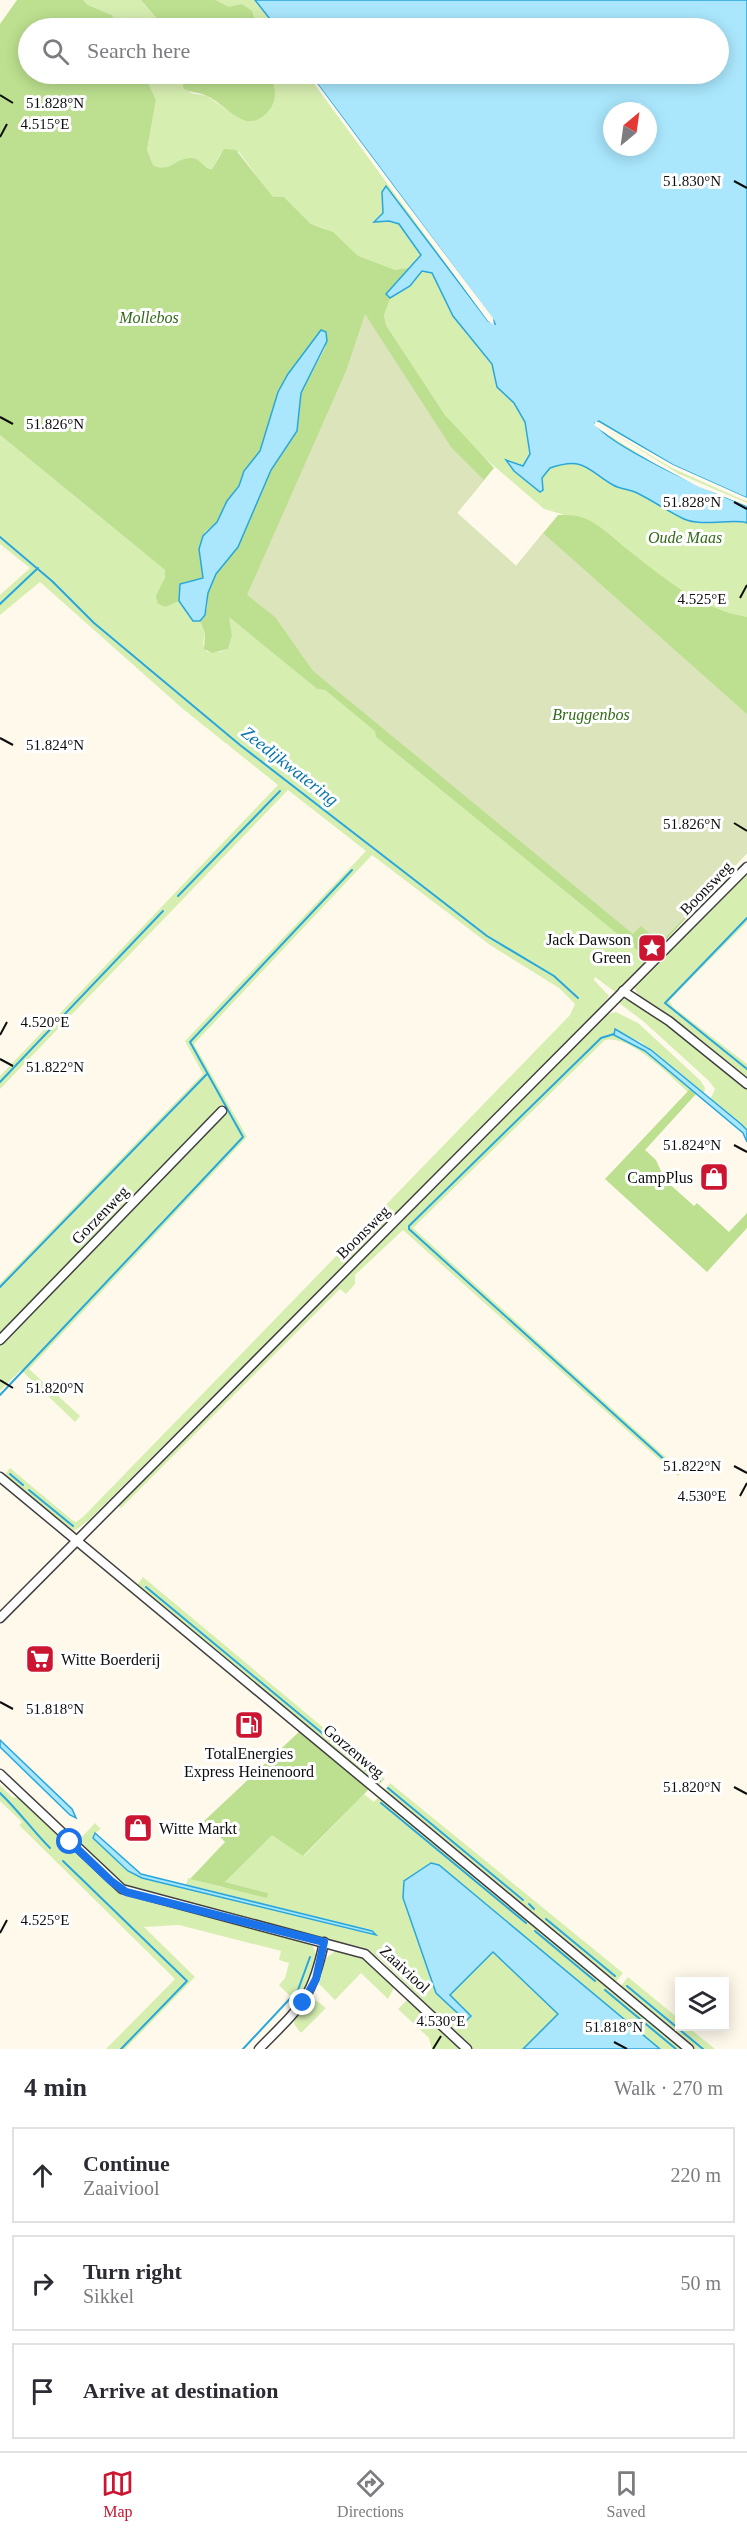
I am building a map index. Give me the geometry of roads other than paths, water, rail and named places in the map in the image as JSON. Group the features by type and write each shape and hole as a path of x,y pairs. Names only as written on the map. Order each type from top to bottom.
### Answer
{"street":[{"name":"Boonsweg","path":"0,1618 76,1539 747,867"},
{"path":"623,991 669,1021 747,1084"},
{"name":"Gorzenweg","path":"0,1340 222,1111"},
{"name":"Gorzenweg","path":"0,1477 689,2049"},
{"name":"Zaaiviool","path":"0,1774 122,1889 324,1942 370,1957 467,2049"},
{"path":"259,2049 299,2007 310,1992 318,1974 324,1942"}],"water":[{"path":"255,0 747,0 747,498 673,465 599,421 595,423 604,433 641,456 747,506 747,523 699,522 684,519 635,492 613,485 585,466 578,464 571,463 550,468 542,478 543,490 540,492 514,471 506,460 523,466 530,454 525,422 514,403 497,387 492,364 453,316 432,273 422,271 410,286 390,298 386,294 421,255 399,224 389,221 374,222 383,213 382,192 386,186 488,321 495,324 317,84 729,84 729,18 269,18"},
{"path":"321,330 326,332 327,341 301,393 297,431 271,470 238,547 216,574 208,593 205,615 200,621 193,621 179,601 180,584 203,578 199,549 203,536 217,522 227,501 239,486 244,471 260,451 278,392 288,374"},
{"path":"615,1029 651,1050 741,1124 747,1130 747,1142 743,1133 645,1051 614,1035"},
{"path":"0,1740 72,1809 76,1818 70,1815 0,1747"},
{"path":"95,1833 141,1874 372,1931 376,1935 142,1878 128,1871 93,1838"},
{"path":"431,1863 439,1865 660,2049 523,2049 558,2014 493,1952 450,1995 471,2016 466,2021 436,1993 403,1898 404,1881"}],"waterway":[{"name":"Zeedijkwatering","path":"0,537 52,581 94,623 240,745 487,936 554,976 578,998"},
{"path":"0,604 38,568"},
{"path":"178,896 280,791"},
{"path":"0,1395 243,1137 190,1042 352,870"},
{"path":"0,1082 163,911"},
{"path":"747,918 665,1003 747,1069"},
{"path":"614,1034 601,1038 409,1226 409,1229 678,1472"},
{"path":"0,1287 207,1074"},
{"path":"10,1474 23,1485"},
{"path":"29,1490 73,1526"},
{"path":"146,1587 380,1781"},
{"path":"388,1788 523,1900"},
{"path":"0,1793 50,1848"},
{"path":"381,1803 526,1923"},
{"path":"63,1861 187,1981 121,2049"},
{"path":"529,1904 534,1909"},
{"path":"546,1919 615,1976"},
{"path":"535,1931 595,1981"},
{"path":"243,2049 298,1990 310,1957"},
{"path":"627,1986 703,2049"},
{"path":"605,1990 676,2049"}],"place":[{"name":"Jack Dawson Green","path":"652,948"},
{"name":"CampPlus","path":"714,1177"},
{"name":"Witte Boerderij","path":"40,1659"},
{"name":"TotalEnergies Express Heinenoord","path":"249,1725"},
{"name":"Witte Markt","path":"138,1828"}],"park label":[{"name":"Mollebos","path":"149,317"},
{"name":"Oude Maas","path":"685,537"},
{"name":"Bruggenbos","path":"591,714"}]}
